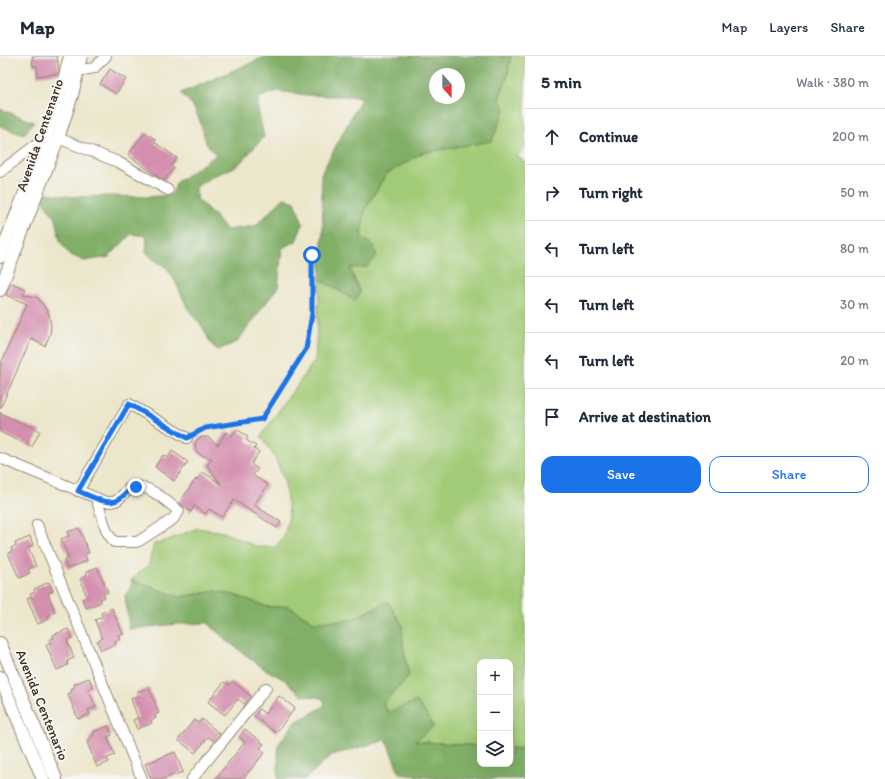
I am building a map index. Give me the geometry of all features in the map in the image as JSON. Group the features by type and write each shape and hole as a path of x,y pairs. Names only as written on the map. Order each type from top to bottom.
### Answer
{"main road":[{"path":"0,257 51,138 60,92 70,56"},
{"name":"Avenida Centenario","path":"0,290 51,138 72,95 81,56"},
{"name":"Avenida Centenario","path":"0,643 56,779"},
{"path":"0,677 43,779"}],"street":[{"path":"77,71 94,68 106,56"},
{"path":"0,172 51,138 118,162 168,190"},
{"path":"78,491 129,404 187,438"},
{"path":"0,458 106,502 113,502 120,499 130,489 136,487 153,491 179,511 173,519 139,541 114,542 107,532 96,498"},
{"path":"36,525 142,779"},
{"path":"192,779 266,688"}],"path":[{"path":"187,438 205,428 262,419 306,349 312,314 312,255"}],"green space":[{"path":"267,56 511,56 507,79 499,98 505,109 492,141 422,153 386,174 365,210 361,236 373,246 377,256 367,267 350,268 360,292 355,301 320,279 323,226 321,174 362,97 306,95 277,91 259,98 258,110 264,137 237,166 211,177 196,187 197,199 227,230 255,226 284,198 295,202 303,224 296,241 282,248 278,287 237,342 218,350 211,344 203,328 188,309 167,268 153,259 146,252 147,236 131,234 109,257 84,261 69,254 60,241 56,219 44,202 41,192 72,197 148,197 172,195 177,182 216,155 206,143 200,121 193,106 181,93"},
{"path":"511,56 525,56 525,148 517,156 525,163 525,749 513,748 513,659 477,659 477,746 414,741 388,712 383,703 409,676 403,646 402,625 388,602 351,620 314,622 288,606 268,607 234,595 216,591 180,597 131,580 148,566 154,544 198,528 223,532 258,547 275,547 284,537 289,516 285,483 275,458 261,436 315,360 320,279 355,301 360,292 350,268 367,267 373,246 361,236 365,210 386,174 422,153 492,140 499,98 507,79"},
{"path":"0,109 34,122 23,135 0,126"},
{"path":"131,580 180,597 216,591 234,595 268,607 288,606 314,622 351,620 388,602 402,625 403,646 409,676 383,703 388,712 417,701 434,726 415,741 477,746 477,767 513,767 513,748 525,749 525,779 441,779 400,774 386,740 332,755 305,779 278,779 278,745 294,723 323,707 325,703 322,698 301,695 285,680 263,668 226,640 208,623 178,624 129,629 125,595 132,586"}],"building":[{"path":"32,56 57,56 59,70 58,74 37,76 37,66 33,66"},
{"path":"110,69 126,79 116,94 100,84"},
{"path":"145,132 156,140 154,142 177,158 171,166 174,168 164,181 128,155"},
{"path":"12,283 25,289 23,294 38,298 49,314 51,325 50,334 45,346 31,339 0,409 0,366 27,304 6,295"},
{"path":"0,413 40,431 32,447 0,432"},
{"path":"237,429 248,437 246,440 256,446 254,449 259,452 251,464 258,469 253,475 268,485 254,505 281,522 277,528 234,500 222,517 209,509 206,514 194,506 191,512 179,503 196,479 197,480 203,472 221,484 207,465 212,459 201,455 196,451 196,441 201,437 208,437 218,445 226,432 232,436"},
{"path":"172,451 188,462 174,481 155,467 163,455 168,458"},
{"path":"79,528 89,553 85,554 87,561 67,569 64,560 69,558 61,539 69,536 67,532"},
{"path":"30,537 33,546 28,548 36,566 28,569 30,573 19,578 8,553 12,551 11,548 16,546 15,543"},
{"path":"97,567 108,592 103,594 105,597 100,599 101,602 86,608 82,599 87,597 80,579 87,575 86,572"},
{"path":"49,582 53,591 48,593 55,612 48,615 49,619 38,624 27,599 32,597 30,594 35,592 34,589"},
{"path":"112,608 123,634 118,635 120,639 115,641 116,644 101,650 97,641 102,639 95,620 102,617 101,613"},
{"path":"68,629 72,638 67,640 74,658 67,661 68,665 57,670 46,645 51,643 49,640 54,638 53,635"},
{"path":"89,678 93,687 88,689 96,707 88,710 90,714 78,719 68,694 72,692 71,689 75,687 74,684"},
{"path":"232,681 251,696 244,704 238,699 225,715 208,702 224,682 229,685"},
{"path":"149,688 159,713 155,715 156,718 151,720 152,723 137,729 133,720 138,718 131,699 139,696 137,692"},
{"path":"279,696 295,708 276,733 254,716 259,709 265,714"},
{"path":"202,719 220,734 214,741 208,737 195,753 178,740 194,720 198,723"},
{"path":"108,726 112,735 107,737 115,755 107,758 109,762 97,767 87,742 91,740 89,737 94,735 93,732"},
{"path":"245,729 264,744 260,748 265,752 243,779 215,779 245,742 239,737"},
{"path":"175,752 183,772 163,779 151,779 145,764"}],"route":[{"path":"136,487 130,489 120,499 113,502 106,502 78,491 129,404 187,438 205,428 262,419 306,349 312,314 312,255"}]}
